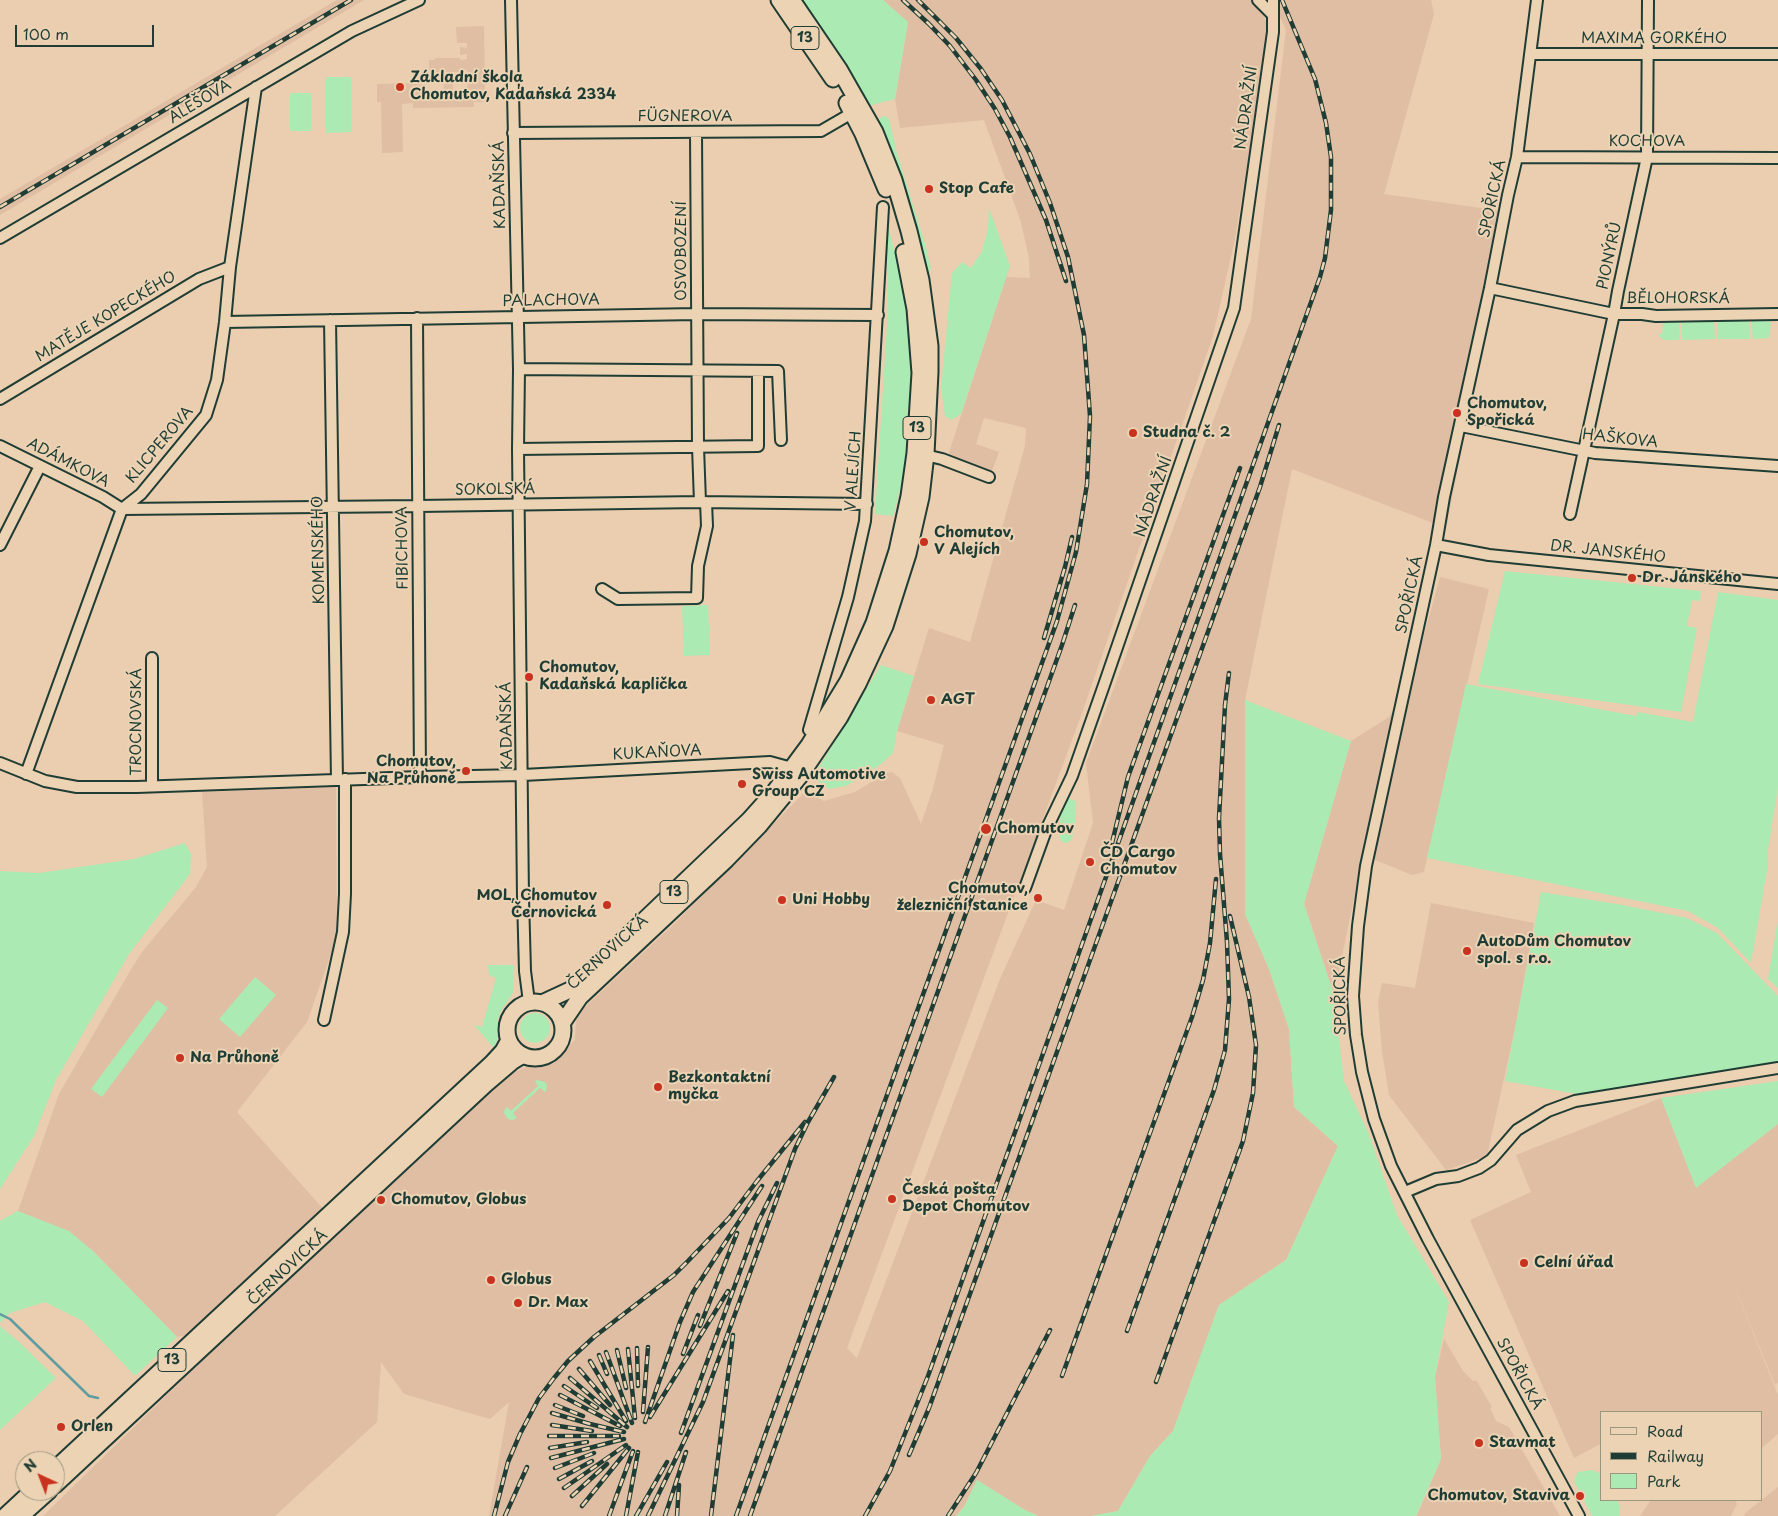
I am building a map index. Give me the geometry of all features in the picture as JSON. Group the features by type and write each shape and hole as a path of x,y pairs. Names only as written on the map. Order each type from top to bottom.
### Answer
{"highway":[{"name":"13","path":"779,0 831,76 863,134 884,184 906,261 915,309 920,372 921,497 908,554 885,626 858,684 840,717 796,772"},
{"name":"13","path":"792,0 839,69 875,132 894,180 907,223 921,280 930,346 930,372 920,454"},
{"name":"ČERNOVICKÁ","path":"65,1460 492,1063 503,1051 509,1040 507,1032 508,1023 511,1014 517,1008 572,989 749,820 796,772"},
{"name":"ČERNOVICKÁ","path":"65,1477 486,1084 523,1055 539,1058 554,1052 564,1035 563,1022 580,997 726,860 759,826 796,772"},
{"path":"537,1002 553,1006 563,1022"},
{"path":"509,1040 517,1052 523,1055"},
{"path":"5,1516 21,1501"},
{"path":"21,1516 38,1501"}],"street":[{"name":"ALEŠOVA","path":"0,238 352,31 419,0"},
{"name":"KADAŇSKÁ","path":"511,0 519,369 518,449 525,952 537,1002"},
{"path":"1258,0 1272,14"},
{"name":"NÁDRAŽNÍ","path":"1025,888 1046,830 1072,776 1234,308 1273,32 1273,0"},
{"name":"SPOŘICKÁ","path":"1536,0 1517,157 1461,426 1444,497 1436,545 1366,866 1359,912 1353,977 1356,1035 1366,1090 1383,1144 1404,1192 1428,1239 1579,1516"},
{"name":"PIONÝRŮ","path":"1570,514 1647,157 1648,0"},
{"name":"MAXIMA GORKÉHO","path":"1530,54 1778,54"},
{"name":"KLICPEROVA","path":"122,508 141,494 206,415 218,380 226,322 230,267 256,87"},
{"name":"FÜGNEROVA","path":"514,132 821,131 852,113"},
{"name":"OSVOBOZENÍ","path":"602,589 618,599 697,598 698,566 707,526 698,447 696,132"},
{"name":"KOCHOVA","path":"1517,157 1778,158"},
{"name":"V ALEJÍCH","path":"809,730 848,597 866,521 883,207"},
{"name":"MATĚJE KOPECKÉHO","path":"0,399 199,279 230,267"},
{"name":"BĚLOHORSKÁ","path":"1490,288 1614,314 1656,316 1778,314"},
{"name":"PALACHOVA","path":"226,322 517,316 878,314"},
{"name":"FIBICHOVA","path":"417,318 420,777"},
{"name":"KOMENSKÉHO","path":"330,320 341,780"},
{"path":"519,369 778,371 782,440"},
{"path":"518,449 758,446 758,371"},
{"name":"HAŠKOVA","path":"1461,426 1584,452 1778,466"},
{"name":"ADÁMKOVA","path":"0,446 122,508"},
{"path":"920,454 989,477"},
{"path":"0,545 40,466"},
{"name":"SOKOLSKÁ","path":"122,508 703,502 867,504"},
{"path":"26,774 122,508"},
{"name":"DR. JANSKÉHO","path":"1436,545 1489,556 1778,584"},
{"name":"TROCNOVSKÁ","path":"152,658 152,786"},
{"name":"KUKAŇOVA","path":"522,775 770,762 796,772"},
{"path":"0,763 45,781 77,787 522,775"},
{"path":"324,1020 343,932 346,894 341,780"},
{"path":"1404,1192 1436,1179 1458,1176 1479,1168 1491,1160 1517,1130 1548,1111 1576,1101 1778,1068"}],"shaded area":[{"path":"337,0 364,0 0,215 0,199"},
{"path":"883,0 1254,0 1270,27 1235,239 1213,336 1082,713 847,1348 857,1358 1000,979 1036,900 1064,910 1093,823 1086,763 1251,319 1286,30 1272,0 1431,0 1434,14 1384,194 1508,212 1447,524 1433,523 1292,469 1245,700 1245,914 1269,969 1289,1029 1294,1107 1338,1146 1286,1260 1219,1305 1173,1431 1150,1456 1118,1511 1091,1516 1038,1516 977,1480 964,1507 956,1516 489,1516 509,1402 490,1419 404,1394 381,1362 377,1422 275,1516 43,1516 58,1501 65,1501 65,1495 297,1268 503,1077 531,1065 551,1063 575,1040 576,1020 579,1013 674,924 805,792 824,801 855,792 892,772 900,778 921,824 932,792 944,745 897,731 929,628 970,642 1025,446 1026,428 984,418 976,444 999,452 991,474 948,456 1006,277 1030,278 1029,258 1021,222 984,120 900,128 895,99 908,23"},
{"name":"Základní škola Chomutov, Kadaňská 2334","path":"484,26 485,102 474,102 474,107 413,108 413,103 402,104 403,152 382,153 381,102 377,102 377,84 422,83 423,91 443,91 444,84 453,84 453,91 467,90 468,81 460,82 460,74 467,75 467,70 460,70 460,72 435,72 435,70 429,70 429,60 435,60 435,58 467,59 467,54 460,55 460,47 467,48 467,43 457,43 456,27"},
{"path":"1440,577 1489,589 1424,872 1412,875 1363,855 1334,995 1304,903 1351,741 1389,717 1412,679"},
{"name":"Na Průhoně","path":"336,787 337,937 307,1022 237,1112 325,1211 191,1334 177,1337 93,1251 18,1211 59,1094 142,952 196,887 207,867 202,792"},
{"path":"1431,903 1534,923 1517,1019 1487,1156 1446,1170 1389,1095 1382,1051 1378,1002 1382,983 1415,988"},
{"name":"Celní úřad","path":"1661,1098 1696,1187 1778,1124 1778,1383 1775,1385 1723,1258 1778,1395 1778,1434 1763,1447 1763,1411 1600,1411 1600,1444 1574,1458 1470,1220 1531,1192 1516,1155"},
{"name":"Stavmat","path":"1444,1339 1463,1371 1473,1381 1476,1380 1492,1407 1490,1408 1496,1421 1509,1427 1560,1516 1417,1516 1441,1459 1435,1377"},
{"path":"1778,1487 1778,1516 1745,1516 1744,1514 1763,1501 1763,1499"},
{"path":"1650,1501 1736,1501 1737,1504 1731,1516 1640,1516"}],"green space":[{"path":"802,0 883,0 908,22 895,99 868,106"},
{"path":"326,77 351,77 351,132 326,133"},
{"path":"290,93 311,93 311,131 290,131"},
{"path":"885,116 889,119 897,153 926,247 931,269 929,272 926,271 915,222 898,171 878,124 881,117"},
{"path":"989,208 1010,266 961,414 951,420 945,416 941,387 952,273 962,262 971,268 982,251 988,229"},
{"path":"888,225 902,283 911,346 912,395 906,468 893,516 875,514 888,309"},
{"path":"1679,320 1679,340 1664,340 1661,338 1658,334 1662,334 1663,321"},
{"path":"1682,320 1714,320 1715,339 1682,340"},
{"path":"1717,320 1749,320 1750,339 1717,339"},
{"path":"1751,320 1771,322 1769,338 1753,339"},
{"path":"1505,571 1701,591 1700,601 1692,600 1687,626 1697,628 1681,712 1478,684"},
{"path":"1718,592 1778,600 1778,787 1768,849 1767,870 1751,963 1718,928 1688,911 1427,858 1466,684 1636,716 1638,712 1693,722"},
{"path":"708,605 710,655 684,656 682,606"},
{"path":"881,665 914,676 897,731 893,753 880,765 846,786 829,789 820,784 815,774"},
{"path":"1245,700 1351,741 1304,904 1334,995 1344,1081 1368,1132 1397,1215 1449,1302 1435,1377 1441,1459 1416,1516 1091,1516 1118,1511 1150,1456 1173,1431 1219,1305 1286,1260 1338,1146 1294,1107 1289,1029 1269,969 1245,914"},
{"path":"1069,798 1075,801 1076,825 1072,838 1069,842 1065,843 1061,841 1059,835 1061,809 1063,800"},
{"path":"185,843 191,854 190,874 129,954 56,1080 34,1136 0,1189 0,871 39,873 134,859"},
{"path":"1541,892 1623,905 1687,918 1717,933 1778,996 1778,1064 1582,1095 1505,1081"},
{"path":"1778,919 1778,988 1768,979"},
{"path":"488,965 514,965 513,993 498,1019 497,1041 494,1048 474,1025 482,1027 496,978 489,975"},
{"path":"255,977 276,995 240,1037 219,1019"},
{"path":"157,1000 168,1008 102,1097 91,1089"},
{"path":"535,1013 541,1014 549,1022 549,1034 541,1042 535,1043 529,1042 521,1034 520,1028 521,1022 529,1014"},
{"path":"537,1080 545,1082 547,1085 546,1091 540,1088 513,1113 517,1118 508,1119 504,1113 505,1109 507,1107 511,1111 538,1086 535,1082"},
{"path":"1778,1081 1778,1124 1696,1188 1661,1098"},
{"path":"18,1211 69,1231 93,1251 177,1337 135,1376 83,1321 45,1302 10,1313 0,1323 0,1221"},
{"path":"0,1326 56,1378 0,1430"},
{"path":"1592,1470 1600,1473 1600,1501 1617,1501 1620,1516 1592,1516 1574,1481 1578,1472"},
{"path":"977,1480 1038,1516 956,1516 964,1507"}],"waterway":[{"path":"0,1314 10,1319 89,1396 98,1398"}],"railway":[{"path":"0,207 351,0"},
{"path":"903,0 950,46 995,109 1010,137 1046,220 1066,281"},
{"path":"736,1516 1057,621 1076,552 1087,484 1090,416 1084,335 1068,257 1050,203 1030,154 1002,100 981,69 956,38 918,0"},
{"path":"865,1516 890,1471 928,1376 1320,277 1325,258 1331,210 1331,157 1326,123 1315,79 1282,0"},
{"path":"909,1455 929,1408 1260,487 1279,425"},
{"path":"1112,843 1128,777 1240,468"},
{"path":"1044,638 1072,537"},
{"path":"750,1516 1075,605"},
{"path":"1127,1331 1214,1090 1225,1050 1229,999 1219,818 1225,705 1229,673"},
{"path":"1062,1376 1192,1017 1203,980 1210,943 1216,879"},
{"path":"1156,1382 1243,1141 1253,1093 1256,1045 1249,997 1230,916"},
{"path":"648,1516 703,1402 795,1149 834,1077"},
{"path":"494,1516 508,1462 520,1434 539,1398 554,1378 568,1361 594,1337 674,1275 688,1261 729,1218 805,1122"},
{"path":"681,1433 758,1222 777,1183"},
{"path":"645,1422 680,1322 693,1292 762,1186"},
{"path":"700,1326 737,1233"},
{"path":"650,1417 728,1291"},
{"path":"683,1354 698,1315"},
{"path":"948,1516 976,1473 1050,1330"},
{"path":"711,1516 733,1335"},
{"path":"643,1412 648,1347"},
{"path":"637,1348 638,1386"},
{"path":"628,1349 635,1418"},
{"path":"617,1350 626,1388"},
{"path":"606,1352 632,1423"},
{"path":"599,1355 607,1374"},
{"path":"590,1361 626,1421"},
{"path":"579,1369 610,1405"},
{"path":"570,1378 627,1427"},
{"path":"564,1386 597,1408"},
{"path":"560,1395 620,1426"},
{"path":"555,1405 583,1416"},
{"path":"552,1413 624,1432"},
{"path":"552,1425 592,1431"},
{"path":"549,1436 619,1436"},
{"path":"551,1458 624,1439"},
{"path":"550,1448 587,1442"},
{"path":"564,1488 626,1445"},
{"path":"582,1506 629,1448"},
{"path":"609,1516 633,1451"},
{"path":"626,1516 638,1452"},
{"path":"665,1516 686,1452"},
{"path":"555,1468 594,1453"},
{"path":"559,1479 592,1461"},
{"path":"636,1516 667,1462"},
{"path":"572,1496 607,1464"},
{"path":"505,1516 527,1467"},
{"path":"677,1516 679,1485"}],"place":[{"name":"Základní škola Chomutov, Kadaňská 2334","path":"400,87"},
{"name":"Stop Cafe","path":"929,189"},
{"name":"Chomutov, Spořická","path":"1457,413"},
{"name":"Studna č. 2","path":"1133,433"},
{"name":"Chomutov, V Alejích","path":"924,542"},
{"name":"Dr. Jánského","path":"1632,578"},
{"name":"Chomutov, Kadaňská kaplička","path":"529,677"},
{"name":"AGT","path":"931,700"},
{"name":"Chomutov, Na Průhoně","path":"466,771"},
{"name":"Swiss Automotive Group CZ","path":"742,784"},
{"name":"Chomutov","path":"986,829"},
{"name":"ČD Cargo Chomutov","path":"1090,862"},
{"name":"Chomutov, železniční stanice","path":"1038,898"},
{"name":"Uni Hobby","path":"782,900"},
{"name":"MOL, Chomutov Černovická","path":"607,905"},
{"name":"AutoDům Chomutov spol. s r.o.","path":"1467,951"},
{"name":"Na Průhoně","path":"180,1058"},
{"name":"Bezkontaktní myčka","path":"658,1087"},
{"name":"Česká pošta Depot Chomutov","path":"892,1199"},
{"name":"Chomutov, Globus","path":"381,1200"},
{"name":"Celní úřad","path":"1524,1263"},
{"name":"Globus","path":"491,1280"},
{"name":"Dr. Max","path":"518,1303"},
{"name":"Orlen","path":"61,1427"},
{"name":"Stavmat","path":"1479,1443"},
{"name":"Chomutov, Staviva","path":"1580,1496"}]}
